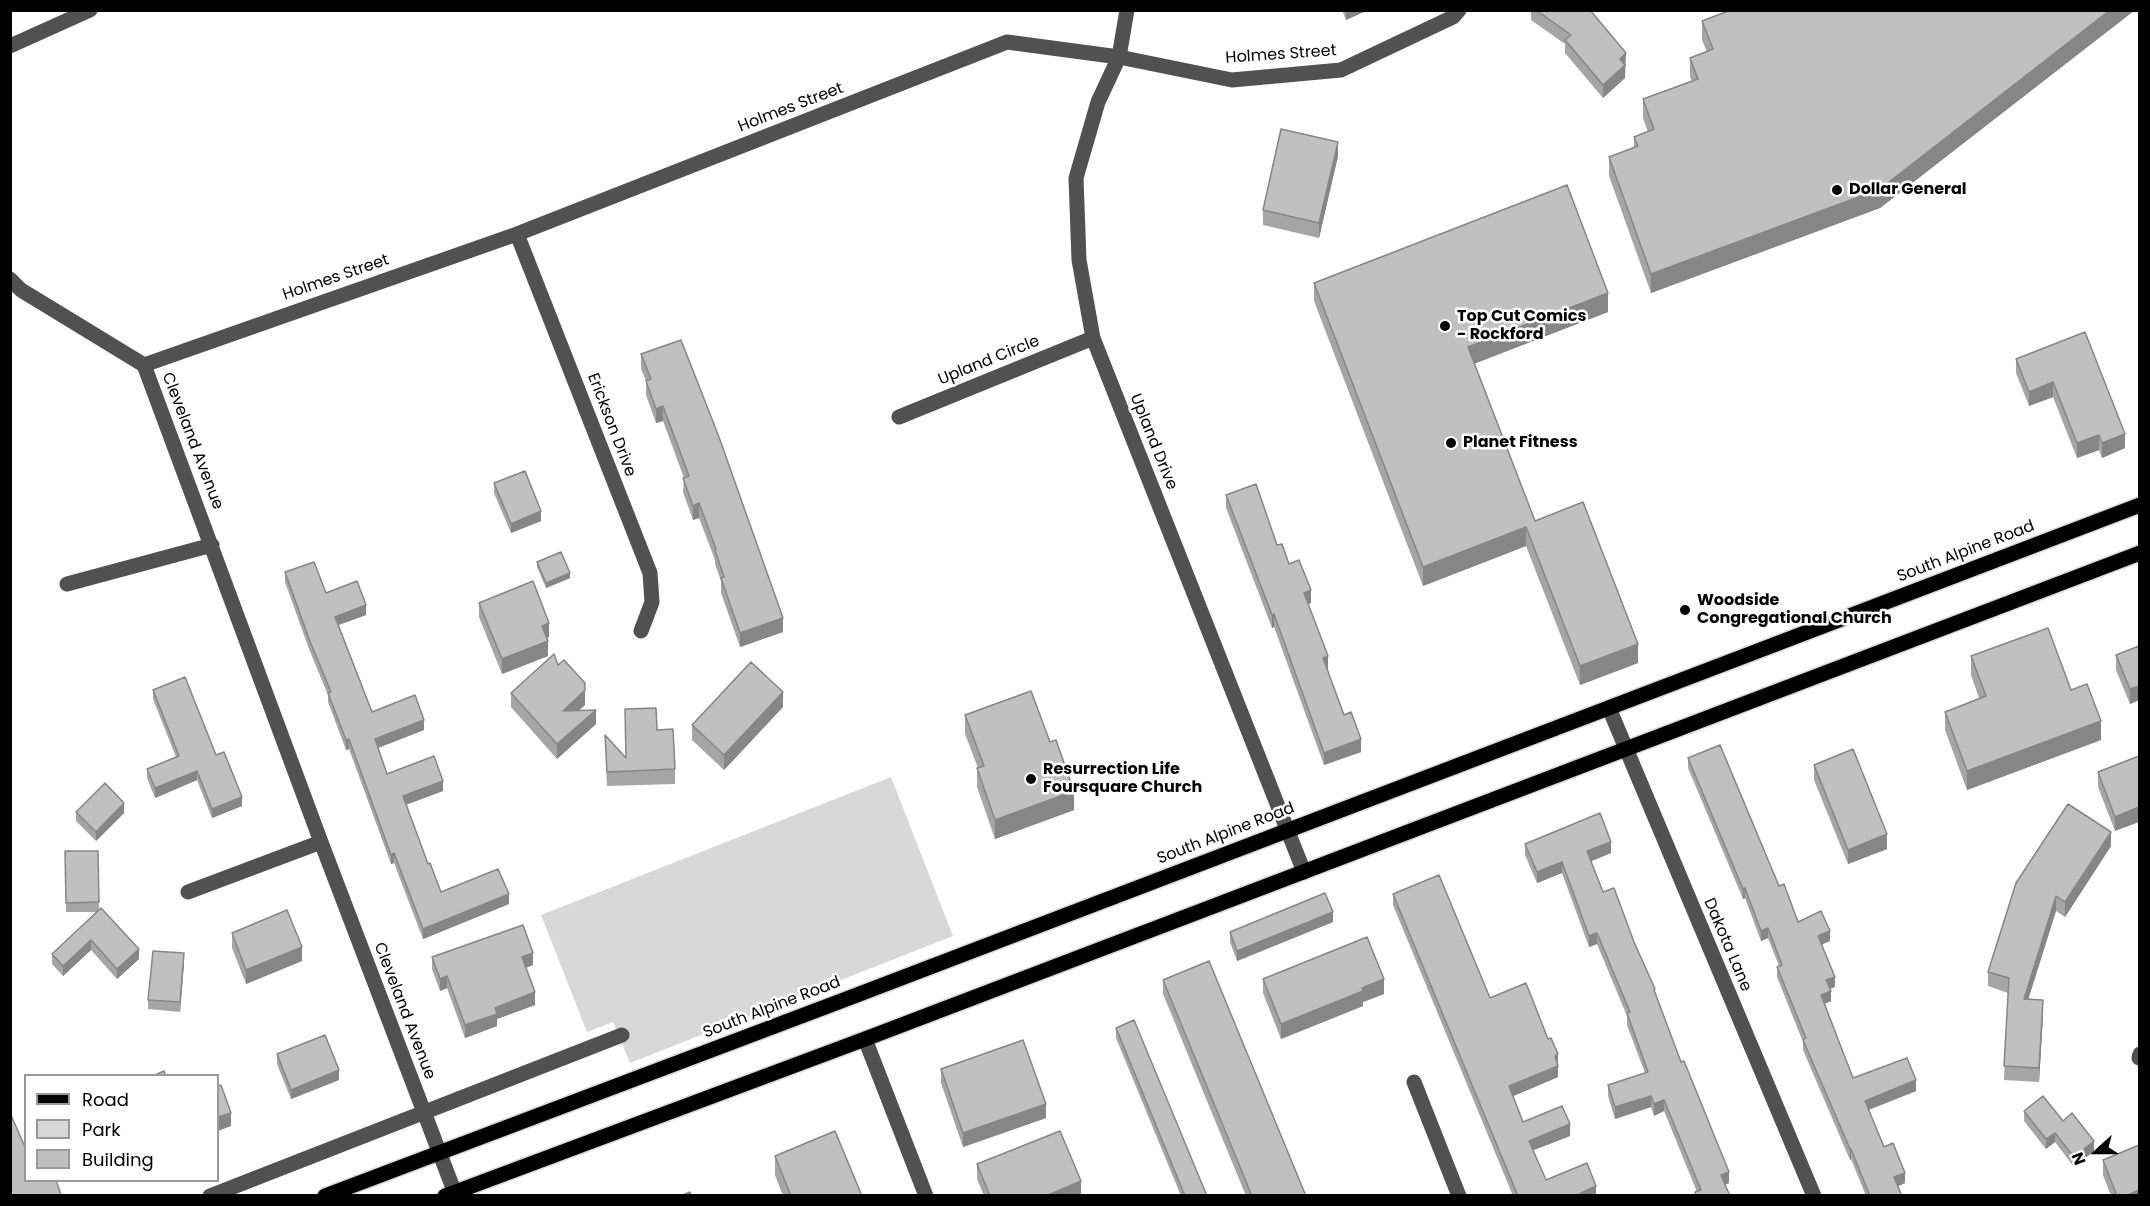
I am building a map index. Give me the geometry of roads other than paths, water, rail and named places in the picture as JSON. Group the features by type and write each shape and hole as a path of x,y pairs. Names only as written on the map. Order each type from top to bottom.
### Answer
{"main road":[{"name":"South Alpine Road","path":"325,1196 2139,505"},
{"path":"452,1194 1305,872 2139,553"}],"street":[{"path":"10,46 90,10"},
{"name":"Upland Drive","path":"1127,10 1119,57 1098,102 1076,178 1079,260 1093,338 1305,872"},
{"name":"Holmes Street","path":"144,365 518,234 1007,42 1119,57 1232,80 1341,70 1453,17 1459,10"},
{"name":"Erickson Drive","path":"518,234 650,573 652,602 641,631"},
{"name":"Cleveland Avenue","path":"10,279 21,290 144,365 439,1152 452,1194"},
{"name":"Upland Circle","path":"899,417 1093,338"},
{"path":"67,584 212,545"},
{"name":"Dakota Lane","path":"1609,708 1814,1196"},
{"path":"188,892 321,842"},
{"path":"210,1196 622,1035"},
{"path":"865,1039 926,1196"},
{"path":"1414,1082 1459,1196"}],"place":[{"name":"Dollar General","path":"1837,190"},
{"name":"Top Cut Comics - Rockford","path":"1445,326"},
{"name":"Planet Fitness","path":"1451,443"},
{"name":"Woodside Congregational Church","path":"1685,610"},
{"name":"Resurrection Life Foursquare Church","path":"1031,779"}]}
